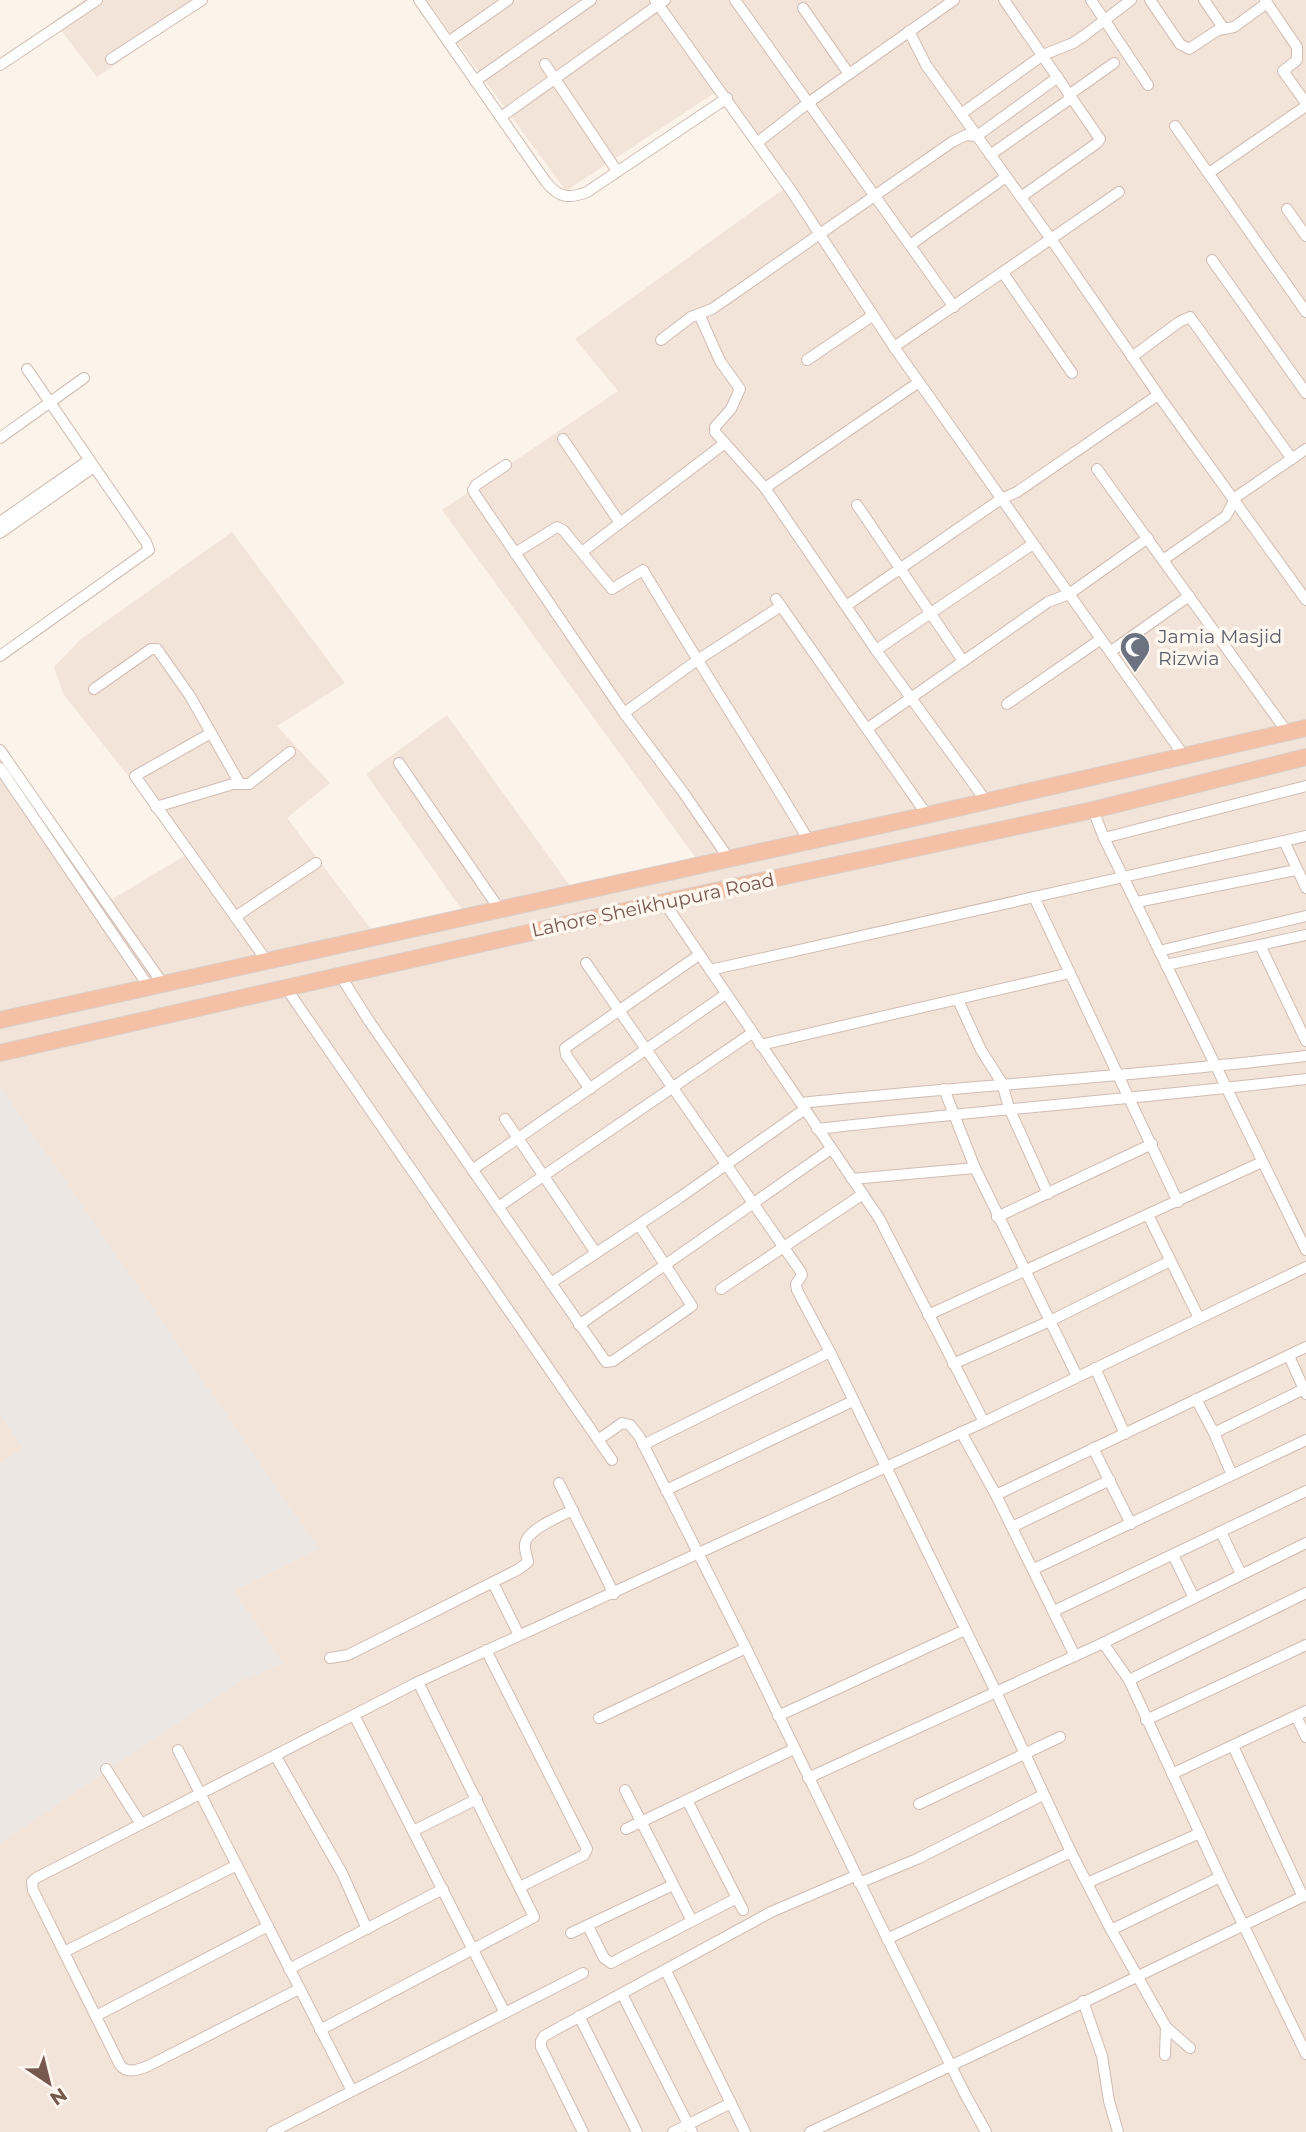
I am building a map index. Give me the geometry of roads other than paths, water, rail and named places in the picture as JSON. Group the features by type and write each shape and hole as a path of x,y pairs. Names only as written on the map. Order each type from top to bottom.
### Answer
{"highway":[{"name":"Lahore Sheikhupura Road","path":"0,1020 927,815 1306,728"},
{"name":"Lahore Sheikhupura Road","path":"0,1053 664,902 1093,810 1306,757"}],"street":[{"path":"0,65 97,0"},
{"path":"419,0 546,182 563,197 570,198 587,192 727,98"},
{"path":"448,42 508,0"},
{"path":"475,81 591,0"},
{"path":"735,0 954,307"},
{"path":"758,142 808,103 954,0"},
{"path":"1004,0 1098,135 1098,142 1021,197"},
{"path":"1091,0 1148,85"},
{"path":"961,114 1043,55 1073,43 1131,0"},
{"path":"1150,0 1185,48 1189,49 1218,30 1234,27 1266,2 1297,47 1297,60 1283,71 1306,105 1209,173"},
{"path":"1204,0 1224,29"},
{"path":"111,59 196,2"},
{"path":"501,117 660,2 822,235 872,316 1184,756"},
{"path":"803,8 849,74"},
{"path":"909,31 926,65 1306,600"},
{"path":"990,155 1067,101 1070,95 1114,63"},
{"path":"545,64 617,172"},
{"path":"661,341 691,317 712,309 822,235 953,142 967,135 977,136 1058,77"},
{"path":"1175,126 1306,312"},
{"path":"910,245 1006,177"},
{"path":"894,347 1119,192"},
{"path":"1287,209 1306,236"},
{"path":"1212,260 1306,393"},
{"path":"1003,272 1072,373"},
{"path":"699,314 720,361 740,388 731,409 714,429 765,488 876,650 986,801"},
{"path":"807,360 872,316"},
{"path":"1132,357 1179,322 1190,317 1292,459"},
{"path":"0,656 148,551 147,544 27,369"},
{"path":"0,438 84,378"},
{"path":"765,488 919,382"},
{"path":"846,606 1158,395"},
{"path":"563,439 620,523"},
{"path":"582,552 725,443"},
{"path":"1163,560 1226,516 1234,500 1306,449"},
{"path":"0,522 92,464"},
{"path":"0,533 92,464"},
{"path":"506,465 473,489 624,713 729,859"},
{"path":"1097,469 1287,732"},
{"path":"857,505 963,662"},
{"path":"515,553 557,527 563,530 612,589 643,570 809,841"},
{"path":"867,728 1048,602 1069,594 1148,538"},
{"path":"876,650 1033,544"},
{"path":"1110,652 1189,596"},
{"path":"624,713 778,602 927,815"},
{"path":"1007,704 1101,639"},
{"path":"94,689 155,648 190,696 240,784"},
{"path":"211,733 136,775 137,781 266,960"},
{"path":"0,750 156,985"},
{"path":"156,807 251,783 290,752"},
{"path":"399,763 500,910"},
{"path":"0,768 156,985"},
{"path":"1104,838 1306,786"},
{"path":"1093,810 1104,838 1306,1250"},
{"path":"710,970 1306,836"},
{"path":"1284,841 1306,888"},
{"path":"235,916 316,863"},
{"path":"1137,902 1296,870"},
{"path":"1034,897 1178,1202"},
{"path":"664,902 878,1218 984,1422"},
{"path":"1160,951 1306,916"},
{"path":"1166,965 1306,935"},
{"path":"1261,945 1306,1041"},
{"path":"590,1088 566,1055 565,1049 699,955"},
{"path":"586,963 801,1272 796,1287 996,1692 1071,1853 1166,2027 1190,2048"},
{"path":"760,1045 1070,973"},
{"path":"340,975 579,1325 605,1362 609,1363 691,1308 692,1303 639,1224"},
{"path":"286,988 612,1460"},
{"path":"472,1170 726,994"},
{"path":"958,1000 981,1050 1002,1083 1009,1108 1048,1194"},
{"path":"498,1207 752,1033"},
{"path":"551,1283 726,1165 803,1106 1002,1083 1119,1076 1306,1056"},
{"path":"817,1129 1306,1079"},
{"path":"944,1089 952,1114 997,1217 1077,1376"},
{"path":"505,1119 596,1253"},
{"path":"997,1217 1152,1144"},
{"path":"579,1325 831,1149"},
{"path":"928,1315 1262,1162"},
{"path":"852,1179 975,1168"},
{"path":"721,1289 863,1194"},
{"path":"1148,1215 1199,1318"},
{"path":"953,1364 1051,1321 1170,1261"},
{"path":"299,1989 148,2066 134,2070 122,2068 33,1890 32,1882 418,1682 698,1556 1306,1267"},
{"path":"996,1495 1306,1346"},
{"path":"643,1445 830,1352"},
{"path":"1214,1433 1305,1392 1289,1356"},
{"path":"1095,1368 1125,1434"},
{"path":"1196,1399 1232,1475"},
{"path":"666,1490 853,1401"},
{"path":"598,1440 619,1424 625,1423 633,1428 643,1445 746,1648 857,1879 986,2132"},
{"path":"961,1432 1034,1569 1075,1656"},
{"path":"1034,1569 1306,1440"},
{"path":"1093,1448 1132,1524"},
{"path":"1012,1527 1110,1480"},
{"path":"559,1483 614,1594"},
{"path":"1054,1611 1306,1491"},
{"path":"330,1658 348,1655 526,1565 528,1562 525,1544 532,1532 573,1510"},
{"path":"1222,1532 1241,1574"},
{"path":"808,1778 1103,1643 1306,1543"},
{"path":"1172,1555 1194,1598"},
{"path":"493,1583 519,1635"},
{"path":"1129,1680 1306,1594"},
{"path":"778,1716 965,1630"},
{"path":"1103,1643 1129,1680 1242,1924 1306,2054"},
{"path":"1146,1720 1306,1645"},
{"path":"599,1718 746,1648"},
{"path":"486,1650 587,1849 584,1855 520,1887"},
{"path":"320,2030 533,1918 533,1913 418,1682"},
{"path":"1172,1774 1301,1713 1306,1737"},
{"path":"354,1715 505,2012"},
{"path":"919,1804 1060,1737"},
{"path":"810,2132 951,2067 1304,1896 1233,1746"},
{"path":"626,1829 794,1749"},
{"path":"178,1750 352,2091"},
{"path":"275,1755 342,1873 367,1929"},
{"path":"106,1769 141,1824"},
{"path":"625,1790 692,1921"},
{"path":"583,2132 540,2045 544,2036 771,1912 917,1859 1043,1796"},
{"path":"413,1831 477,1799"},
{"path":"687,1800 743,1910"},
{"path":"1087,1883 1200,1833"},
{"path":"887,1939 1071,1853"},
{"path":"64,1952 237,1865"},
{"path":"1111,1930 1220,1877"},
{"path":"571,1933 673,1885"},
{"path":"289,1969 443,1889"},
{"path":"588,1926 604,1958 610,1963 737,1898"},
{"path":"96,2015 268,1926"},
{"path":"666,1971 745,2132"},
{"path":"272,2132 583,1973"},
{"path":"622,1994 690,2128"},
{"path":"1083,2001 1102,2056 1109,2101 1118,2132"},
{"path":"579,2016 636,2132"},
{"path":"1165,2055 1166,2027"},
{"path":"673,2132 690,2128 731,2103"}],"place":[{"name":"Jamia Masjid Rizwia","path":"1135,674"}]}
